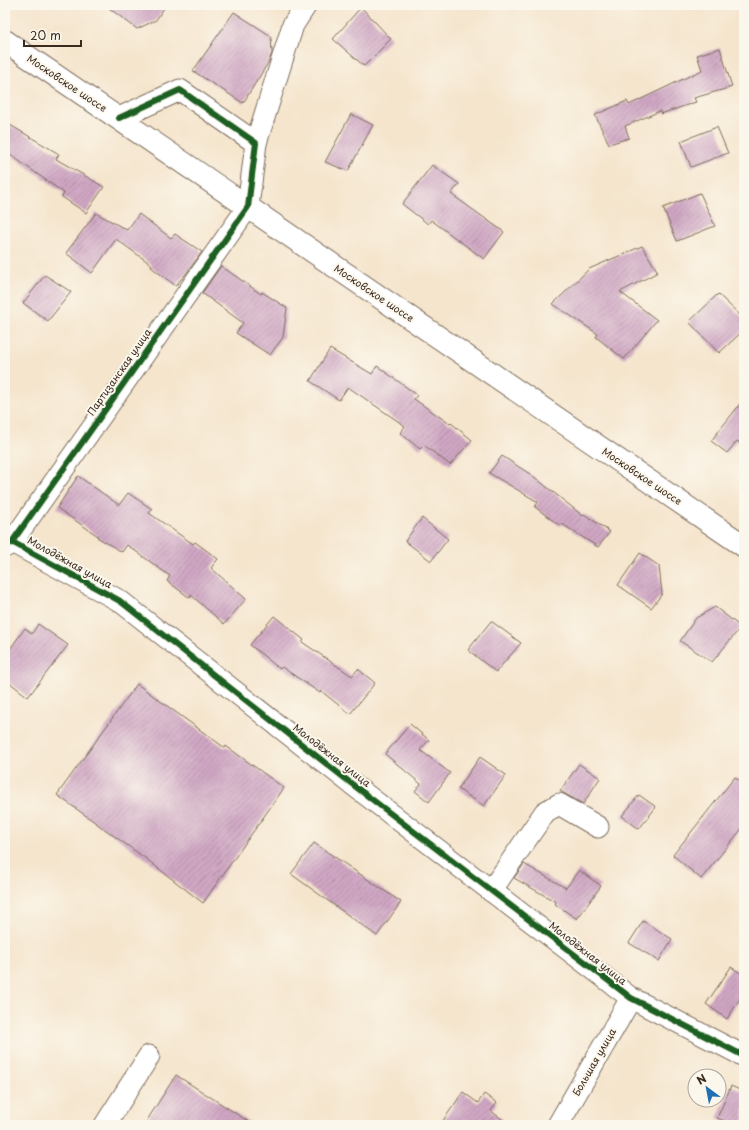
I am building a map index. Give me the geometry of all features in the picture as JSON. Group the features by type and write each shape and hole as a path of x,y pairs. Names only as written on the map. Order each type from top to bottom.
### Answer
{"main road":[{"name":"Московское шоссе","path":"5,41 744,546"}],"street":[{"path":"248,207 256,143 293,25 306,5"},
{"path":"118,118 180,90 256,143"},
{"name":"Партизанская улица","path":"9,544 248,207"},
{"name":"Молодёжная улица","path":"9,544 120,601 339,774 630,998 744,1056"},
{"path":"491,890 544,812 559,804 598,827"},
{"name":"Большая улица","path":"558,1125 630,998"},
{"path":"105,1125 149,1056"}],"building":[{"path":"105,5 166,5 156,20 137,29"},
{"path":"361,7 391,39 364,66 333,39"},
{"path":"234,12 271,36 272,53 268,63 243,103 193,71"},
{"path":"720,48 732,87 694,98 696,102 661,114 660,111 625,126 629,138 609,144 595,115 627,101 629,105 702,70 697,55"},
{"path":"351,114 373,125 348,171 325,162"},
{"path":"5,122 59,154 56,159 104,187 86,213 62,197 64,193 5,151"},
{"path":"717,127 728,153 691,167 681,141"},
{"path":"432,165 459,184 451,194 504,232 484,259 431,220 428,224 402,204"},
{"path":"700,193 715,226 677,241 663,208"},
{"path":"96,213 127,230 139,214 171,238 175,234 202,252 176,286 151,267 152,265 116,239 92,273 66,253"},
{"path":"642,246 658,272 620,292 657,320 624,359 596,337 598,334 553,304 589,269"},
{"path":"221,266 261,294 262,292 287,308 283,337 270,355 236,333 243,323 202,293"},
{"path":"45,275 71,292 48,321 23,303"},
{"path":"718,294 744,319 744,330 719,353 689,322"},
{"path":"330,349 372,374 377,366 417,395 414,399 450,424 451,423 472,440 450,465 424,445 420,449 400,433 405,426 348,387 339,400 310,381"},
{"path":"744,399 744,446 737,441 727,453 711,441"},
{"path":"502,456 533,476 583,516 584,514 610,532 598,547 562,524 560,526 535,507 538,502 489,473"},
{"path":"78,476 119,505 128,493 152,509 149,513 193,544 195,542 218,559 211,568 246,599 224,624 191,595 190,598 167,581 170,576 127,545 122,552 97,537 98,536 57,508"},
{"path":"422,518 448,539 431,561 405,541"},
{"path":"640,553 659,566 662,594 651,608 618,585"},
{"path":"715,607 741,627 712,662 680,641 696,618"},
{"path":"274,616 304,640 302,642 352,676 358,669 375,683 350,714 321,691 320,693 282,667 280,669 250,645"},
{"path":"491,621 521,643 496,672 468,650"},
{"path":"38,624 68,645 28,697 5,679 5,656 25,628 32,634"},
{"path":"137,684 225,748 226,746 284,788 203,903 145,858 57,795"},
{"path":"410,724 429,740 420,750 450,773 429,802 415,791 421,784 385,754"},
{"path":"480,757 506,775 484,806 458,789"},
{"path":"579,764 600,778 583,804 560,791"},
{"path":"735,777 744,784 744,826 701,879 673,855"},
{"path":"639,795 656,807 639,829 622,816"},
{"path":"314,843 401,902 377,936 291,874"},
{"path":"524,864 566,888 579,870 601,886 577,919 555,904 556,902 514,878"},
{"path":"643,921 672,939 659,961 629,943"},
{"path":"731,967 744,975 744,992 727,1019 706,1004"},
{"path":"176,1075 254,1125 144,1125"},
{"path":"731,1086 744,1092 744,1125 734,1125 717,1118 721,1108 727,1108 727,1095"},
{"path":"463,1092 478,1103 484,1094 497,1103 491,1111 510,1125 440,1125"}],"cycle path":[{"path":"5,547 12,542 248,207 256,143 180,90 119,118"},
{"path":"12,542 120,601 352,784 631,998 744,1056"}]}
